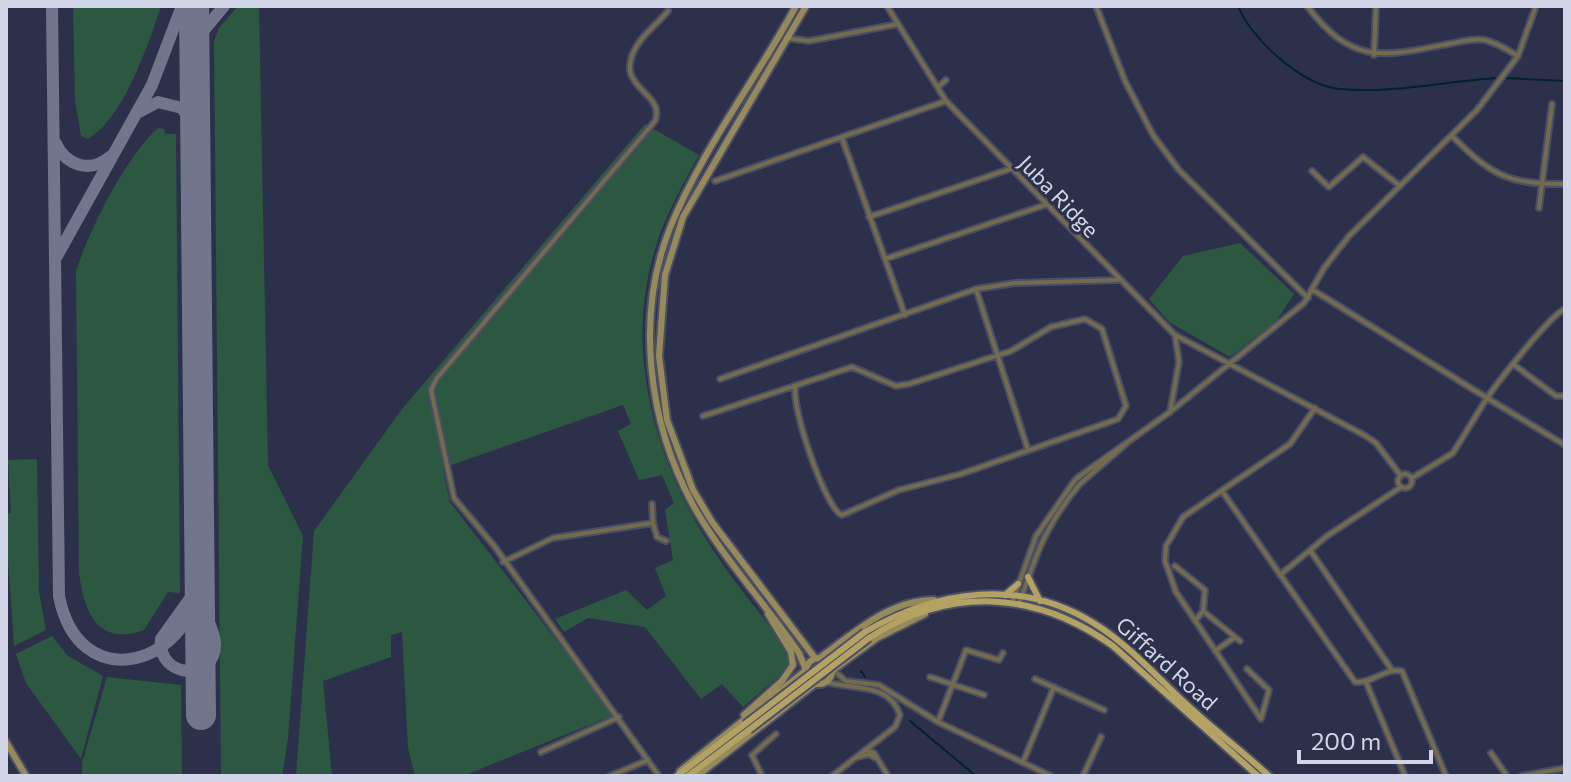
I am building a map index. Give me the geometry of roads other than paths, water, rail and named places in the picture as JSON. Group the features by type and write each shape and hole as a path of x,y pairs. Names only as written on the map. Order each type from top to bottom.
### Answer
{"main road":[{"path":"796,6 672,224 655,285 653,385 661,427 677,470 702,519 799,653 815,684"},
{"path":"697,776 708,772 815,684 826,682 833,670 829,662 818,658 717,529 693,490 667,420 659,356 665,275 679,226 714,160 806,6"},
{"path":"1028,577 1040,601"},
{"path":"1004,595 1018,584"},
{"name":"Giffard Road","path":"676,776 867,635 936,603 1004,595 1066,617 1113,646 1258,776"},
{"name":"Giffard Road","path":"818,658 872,619 912,602 1040,601 1086,619 1117,640 1269,776"},
{"name":"Giffard Road","path":"833,670 877,638 936,603"},
{"path":"745,725 748,710 786,677 793,665 791,652 766,607"},
{"path":"806,670 818,658"},
{"name":"Giffard Road","path":"688,776 806,670"},
{"path":"6,742 26,776"}],"street":[{"name":"Juba Ridge","path":"887,6 946,101 1175,335 1231,362 1376,443 1401,476"},
{"path":"1096,6 1125,81 1153,135 1179,170 1308,298"},
{"path":"1307,6 1345,45 1374,55 1482,39 1518,56"},
{"path":"1374,55 1376,6"},
{"path":"1017,600 1018,584 1036,536 1076,479 1170,412 1292,315 1308,298 1333,254 1452,136 1503,77 1518,56 1536,6"},
{"path":"659,776 619,717 454,498 431,390 437,378 655,121 659,112 656,102 636,87 630,70 637,46 668,11"},
{"path":"786,38 809,41 898,24"},
{"path":"938,87 946,80"},
{"path":"715,181 946,101"},
{"path":"1539,208 1552,104"},
{"path":"1452,136 1499,176 1525,184 1565,184"},
{"path":"842,138 905,315"},
{"path":"1312,171 1329,187 1363,157 1400,186"},
{"path":"869,217 1010,169"},
{"path":"885,259 1045,205"},
{"path":"720,379 976,289 1015,283 1118,280"},
{"path":"976,289 1028,450"},
{"path":"1313,290 1564,442"},
{"path":"1401,487 1398,481 1401,476 1412,478 1453,453 1487,398 1513,364 1554,316 1565,309"},
{"path":"703,416 852,367 896,386 909,384 996,356 1033,340 1051,327 1085,319 1102,329 1126,406 1118,419 899,490 839,515 830,505 793,401 796,386"},
{"path":"1170,412 1179,362 1175,335"},
{"path":"1513,364 1556,396 1565,396"},
{"path":"1247,669 1269,690 1261,719 1195,621 1168,573 1166,546 1183,517 1290,444 1315,408"},
{"path":"1017,600 1047,527 1080,484 1128,442"},
{"path":"1280,575 1310,550 1401,487 1410,487 1412,478"},
{"path":"1222,491 1355,682 1366,682 1392,670 1402,671 1446,776"},
{"path":"652,504 657,537 666,541"},
{"path":"503,562 553,538 653,523"},
{"path":"1310,550 1392,670"},
{"path":"1175,566 1205,590 1203,611 1195,621"},
{"path":"1203,611 1238,639 1215,651"},
{"path":"938,722 966,650 999,660 1003,653"},
{"path":"833,670 846,681 879,685 938,722 1051,776"},
{"path":"930,677 984,695"},
{"path":"1035,679 1104,710"},
{"path":"826,682 875,689 897,708 900,718 895,727 832,776"},
{"path":"1366,682 1405,776"},
{"path":"1023,762 1054,687"},
{"path":"541,752 619,717"},
{"path":"762,776 752,755 776,734"},
{"path":"1083,776 1101,737"},
{"path":"863,751 874,753 888,776"},
{"path":"1491,753 1507,776"},
{"path":"852,760 869,754 879,762"},
{"path":"610,776 649,760"},
{"path":"1522,776 1565,768"}],"waterway":[{"path":"1238,6 1266,46 1294,70 1325,86 1378,90 1498,78"},
{"path":"1504,78 1565,81"},
{"path":"861,671 865,677"},
{"path":"910,721 976,776"}]}
